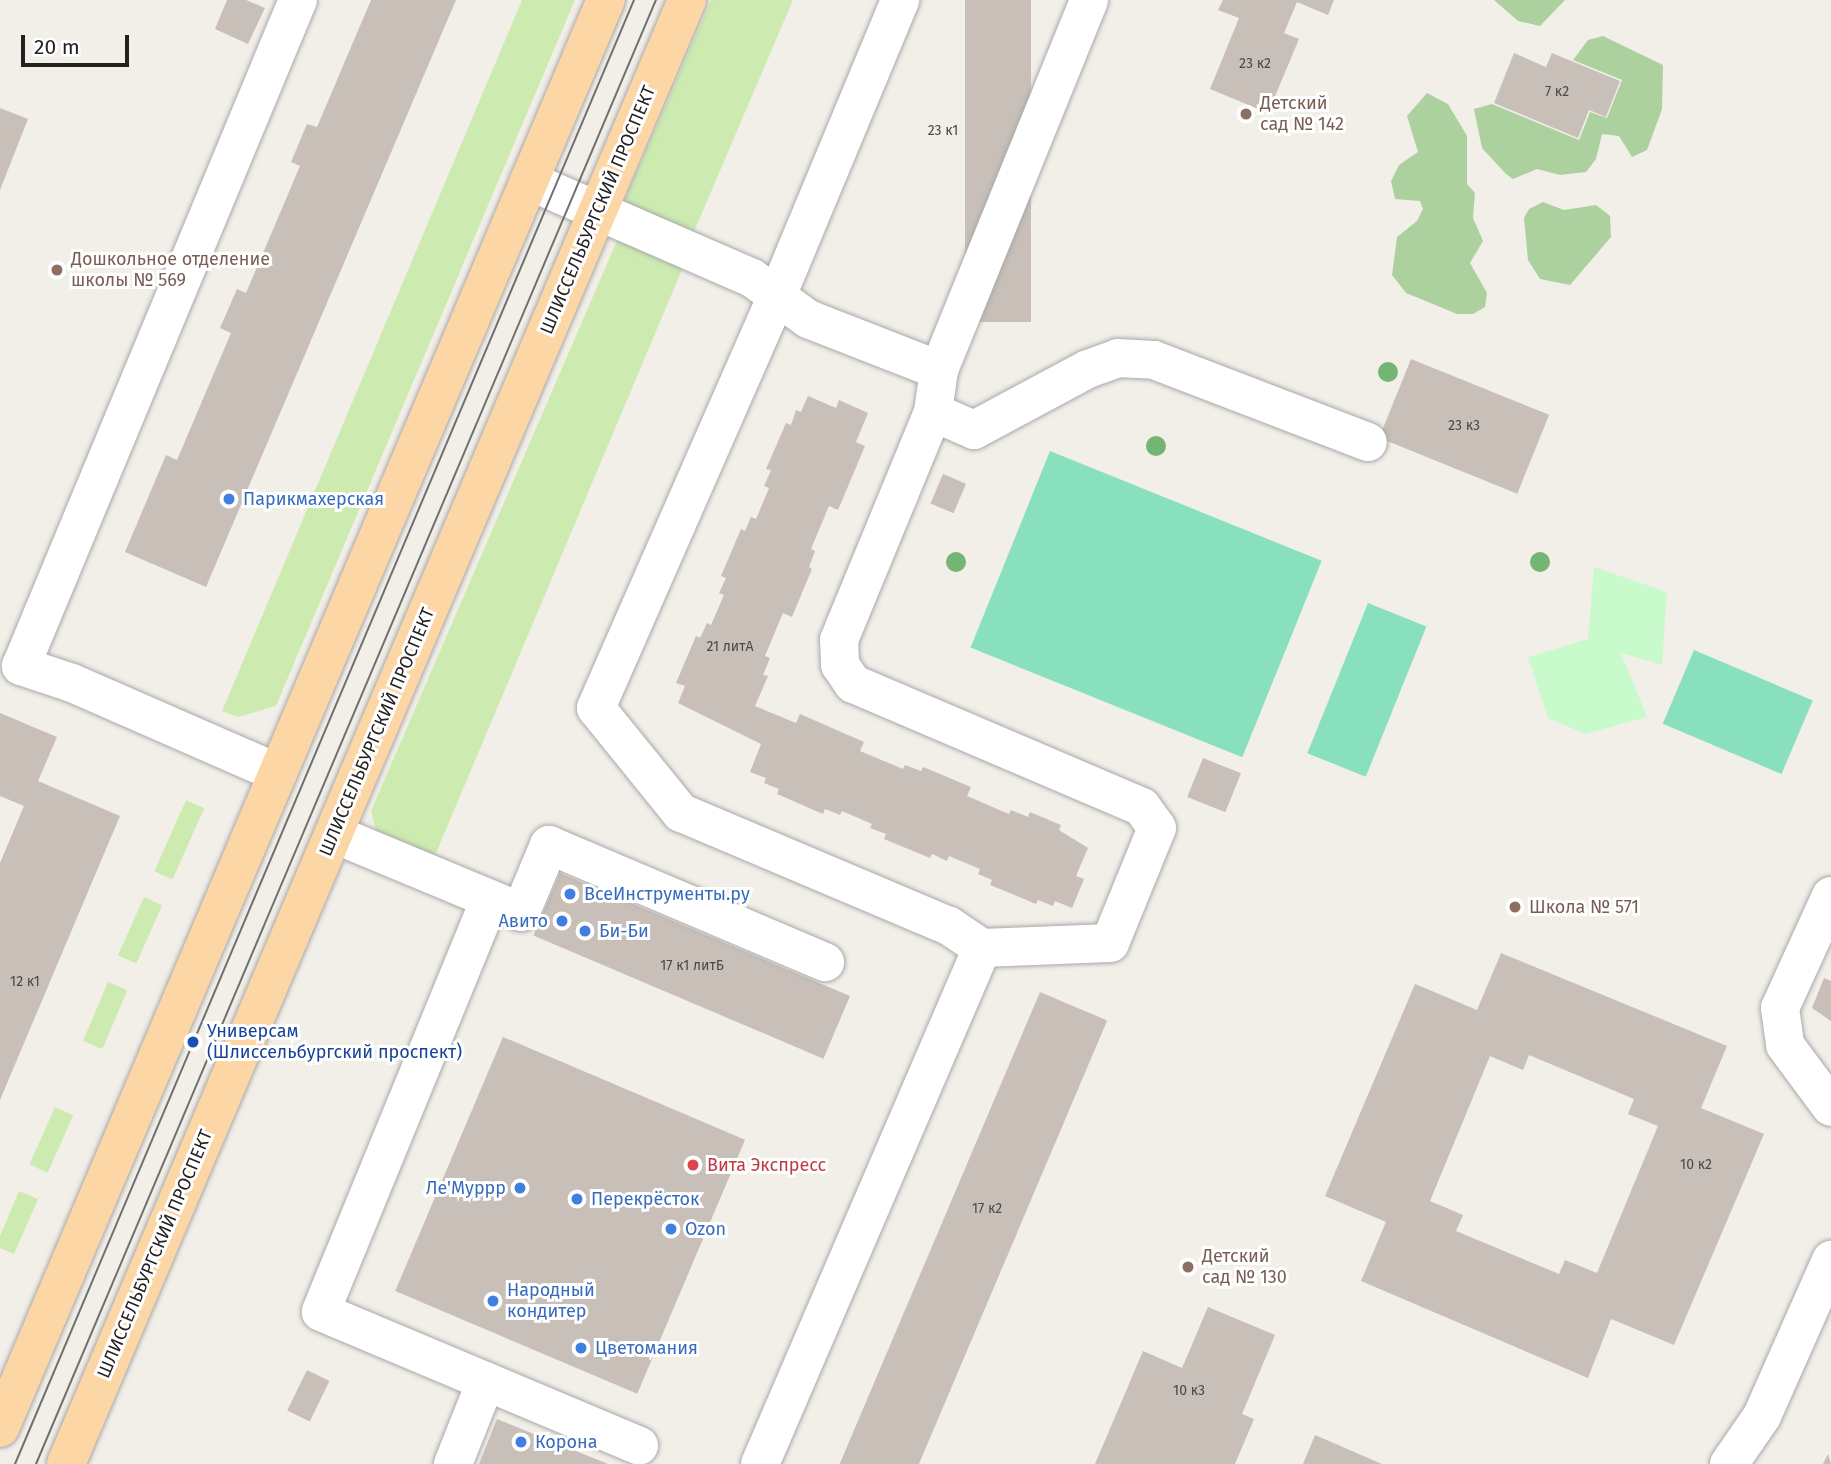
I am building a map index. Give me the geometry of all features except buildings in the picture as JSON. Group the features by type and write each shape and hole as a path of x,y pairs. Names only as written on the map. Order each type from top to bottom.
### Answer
{"main road":[{"path":"0,1428 606,0"},
{"name":"ШЛИССЕЛЬБУРГСКИЙ ПРОСПЕКТ","path":"66,1464 687,0"}],"lane":[{"path":"278,773 72,683 10,663 298,0"},
{"path":"900,0 777,296 596,708 681,813 949,926 982,948 1110,943 1157,828 1142,807 853,684 840,665 839,640 933,412 939,370 1089,0"},
{"path":"529,181 752,278 808,319 939,370"},
{"path":"933,412 974,430 1088,369 1118,358 1154,360 1368,442"},
{"path":"334,834 521,912 549,845 825,962"},
{"path":"1831,896 1780,1008 1785,1045 1831,1107"},
{"path":"490,899 321,1312 639,1446"},
{"path":"760,1464 982,948"},
{"path":"1729,1464 1762,1416 1831,1259"},
{"path":"453,1464 486,1381"}],"green space":[{"path":"522,0 575,0 276,706 238,717 222,711"},
{"path":"711,0 793,0 690,241 624,202"},
{"path":"1494,0 1565,0 1540,26 1518,21"},
{"path":"1603,36 1663,65 1662,109 1647,150 1632,157 1619,136 1602,134 1596,159 1586,172 1560,175 1537,169 1513,179 1482,148 1474,109 1492,104 1579,140 1590,112 1607,118 1622,80 1573,60 1588,40"},
{"path":"1427,93 1448,104 1467,136 1467,184 1475,193 1473,218 1483,241 1470,263 1487,293 1485,307 1473,314 1457,314 1406,293 1392,275 1397,237 1417,221 1423,209 1420,201 1395,199 1391,181 1399,165 1418,152 1407,116"},
{"path":"1543,202 1564,210 1596,205 1610,216 1611,237 1570,285 1540,279 1528,260 1524,218 1529,209"},
{"path":"619,236 684,265 431,865 379,842 371,811"},
{"path":"1050,451 1322,561 1242,757 971,648"},
{"path":"1594,567 1667,592 1662,665 1621,653 1647,717 1585,734 1548,718 1528,657 1588,639"},
{"path":"1368,603 1426,627 1366,777 1307,753"},
{"path":"1694,650 1813,700 1781,774 1663,724"},
{"path":"186,800 204,808 173,879 154,871"},
{"path":"144,897 162,905 136,964 118,955"},
{"path":"108,982 127,990 102,1049 83,1041"},
{"path":"55,1107 73,1115 48,1173 29,1165"},
{"path":"19,1191 38,1199 14,1254 0,1248 0,1236"}],"tram line":[{"path":"15,1464 634,0"},
{"path":"36,1464 656,0"}],"place":[{"name":"Детский сад № 142","path":"1246,114"},
{"name":"Дошкольное отделение школы № 569","path":"57,270"},
{"name":"Парикмахерская","path":"229,499"},
{"name":"ВсеИнструменты.ру","path":"570,894"},
{"name":"Школа № 571","path":"1515,907"},
{"name":"Авито","path":"562,921"},
{"name":"Би-Би","path":"585,931"},
{"name":"Универсам (Шлиссельбургский проспект)","path":"193,1042"},
{"name":"Вита Экспресс","path":"693,1165"},
{"name":"Ле'Муррр","path":"520,1188"},
{"name":"Перекрёсток","path":"577,1199"},
{"name":"Ozon","path":"671,1229"},
{"name":"Детский сад № 130","path":"1188,1267"},
{"name":"Народный кондитер","path":"493,1301"},
{"name":"Цветомания","path":"581,1348"},
{"name":"Корона","path":"521,1442"}]}
